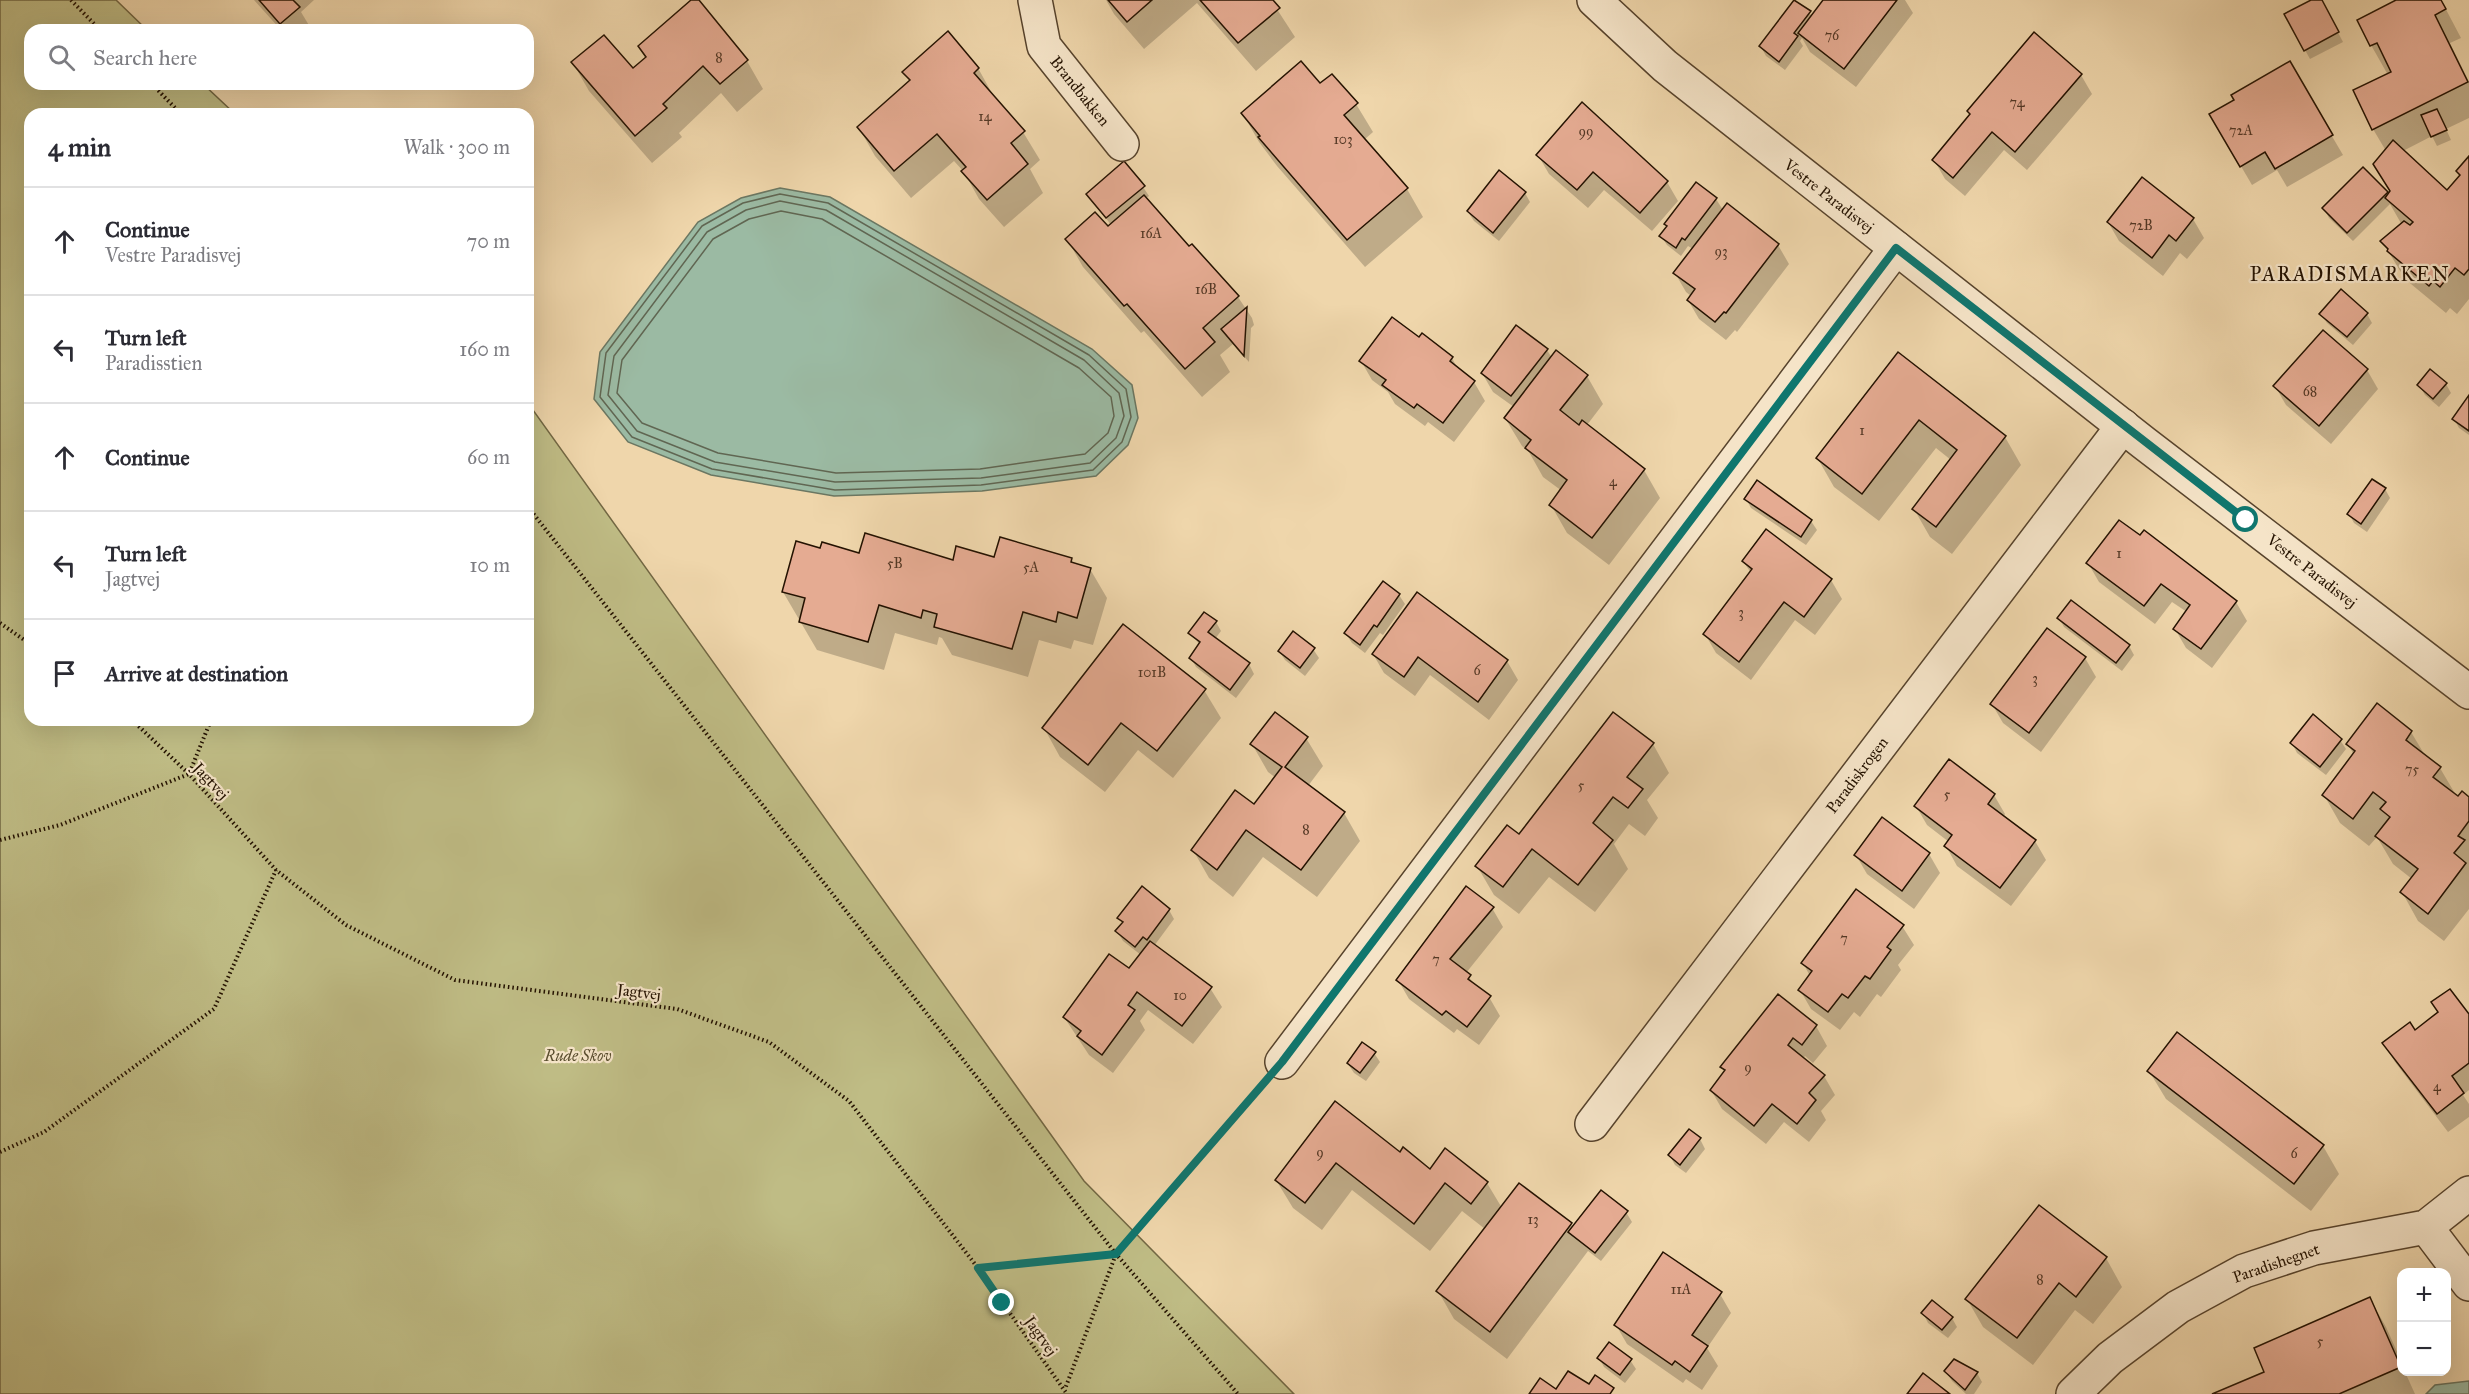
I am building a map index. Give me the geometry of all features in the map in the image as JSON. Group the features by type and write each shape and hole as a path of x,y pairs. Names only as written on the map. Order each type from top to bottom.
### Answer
{"street":[{"name":"Brandbakken","path":"1035,0 1044,46 1122,144"},
{"name":"Vestre Paradisvej","path":"1594,0 1665,66 2123,426 2469,692"},
{"path":"1282,1062 1896,248"},
{"name":"Paradiskrogen","path":"1592,1124 2123,426"},
{"name":"Paradishegnet","path":"2073,1394 2110,1358 2178,1307 2244,1271 2314,1248 2426,1227 2469,1193"},
{"path":"2426,1227 2469,1284"}],"path":[{"path":"71,0 94,24"},
{"path":"158,90 175,108"},
{"path":"534,515 1116,1254 1238,1394"},
{"path":"0,623 24,640"},
{"name":"Jagtvej","path":"138,726 189,774 276,870 346,925 455,980 677,1009 769,1042 849,1101 978,1268 1066,1392"},
{"path":"0,840 60,825 189,774 209,726"},
{"path":"0,1152 44,1132 126,1075 214,1008 276,870"},
{"path":"1066,1392 1116,1254 1282,1062"},
{"path":"978,1268 1116,1254"}],"green space":[{"name":"Rude Skov","path":"0,0 116,0 141,24 24,24 24,90 209,90 229,108 24,108 24,726 534,726 534,411 1084,1181 1294,1394 0,1394"}],"water":[{"path":"780,188 830,197 1092,349 1132,385 1138,418 1128,445 1096,476 982,491 834,496 711,475 628,442 594,399 600,352 698,222 741,198"},
{"path":"2469,1381 2469,1394 2426,1394 2435,1385"}],"building":[{"path":"259,0 293,0 300,7 280,24"},
{"path":"691,0 699,0 748,60 720,84 703,66 663,104 667,108 635,136 571,62 604,35 633,68 646,57 638,46"},
{"path":"1108,0 1152,0 1127,22"},
{"path":"1200,0 1273,0 1280,8 1238,43"},
{"path":"1794,0 1811,11 1794,33 1798,36 1779,62 1759,46"},
{"path":"1823,0 1897,0 1844,69 1798,33"},
{"path":"2311,0 2322,0 2339,32 2304,51 2284,14"},
{"path":"2396,0 2441,0 2446,9 2435,15 2468,82 2372,130 2353,90 2391,72 2377,43 2370,46 2357,20"},
{"path":"948,31 979,68 974,73 1025,131 1011,143 1028,164 987,200 961,171 966,167 937,134 894,171 857,127 910,80 902,72"},
{"path":"2034,32 2082,74 2015,152 1992,132 1953,178 1932,160 1970,114 1967,111"},
{"path":"1301,61 1320,83 1332,74 1358,103 1344,115 1408,188 1347,240 1258,137 1260,136 1241,113"},
{"path":"2290,61 2333,135 2275,169 2265,152 2240,167 2209,114 2234,100 2231,95"},
{"path":"1582,102 1668,181 1640,213 1593,172 1577,190 1536,155"},
{"path":"2437,109 2447,130 2431,137 2421,115"},
{"path":"2393,140 2447,190 2460,175 2456,171 2469,156 2469,269 2464,275 2455,268 2440,287 2433,281 2429,286 2387,251 2388,249 2380,241 2404,221 2410,225 2413,222 2385,198 2390,191 2373,164"},
{"path":"1124,161 1145,186 1106,218 1086,194"},
{"path":"2363,167 2388,192 2347,233 2322,208"},
{"path":"1499,170 1526,192 1493,233 1467,211"},
{"path":"2142,177 2194,218 2176,241 2169,235 2152,258 2107,222"},
{"path":"1696,182 1717,198 1685,240 1682,238 1676,248 1659,236 1667,226 1664,224"},
{"path":"1144,195 1189,246 1192,244 1239,296 1203,328 1215,342 1185,369 1127,304 1124,306 1065,239 1095,212 1108,226"},
{"path":"1727,203 1779,244 1726,313 1724,312 1715,322 1687,300 1695,289 1673,273"},
{"path":"2341,289 2368,313 2347,337 2319,314"},
{"path":"1247,307 1244,356 1221,329"},
{"path":"1392,317 1419,337 1422,333 1453,357 1450,361 1475,381 1443,423 1417,404 1414,408 1382,385 1386,380 1359,361"},
{"path":"1516,325 1548,349 1511,396 1481,373"},
{"path":"2323,330 2368,369 2319,426 2273,386"},
{"path":"1556,350 1588,375 1560,410 1579,425 1582,420 1645,469 1592,538 1549,505 1567,480 1525,448 1531,440 1504,418"},
{"path":"1898,352 2006,436 1936,527 1912,509 1957,450 1919,420 1862,494 1816,458"},
{"path":"2430,369 2447,383 2433,399 2417,385"},
{"path":"2469,395 2469,431 2452,419"},
{"path":"2372,479 2386,488 2361,524 2347,514"},
{"path":"1757,480 1812,520 1801,537 1744,499"},
{"path":"2119,520 2140,535 2144,530 2237,601 2201,649 2173,629 2190,605 2161,584 2144,606 2086,563"},
{"path":"1766,529 1832,579 1804,617 1784,602 1739,662 1703,634 1752,569 1742,561"},
{"path":"865,533 953,560 956,546 994,557 1000,537 1072,558 1071,562 1091,568 1077,618 1058,612 1056,622 1023,612 1012,649 934,627 937,614 923,610 921,618 879,605 868,642 799,622 805,598 782,592 796,541 820,548 822,542 859,553"},
{"path":"1383,581 1400,594 1377,627 1374,625 1360,645 1344,633"},
{"path":"1417,592 1508,660 1478,702 1418,657 1404,677 1372,654"},
{"path":"2071,600 2130,645 2116,663 2057,618"},
{"path":"1204,612 1217,621 1208,632 1250,663 1230,690 1189,658 1200,642 1188,633"},
{"path":"1123,624 1206,689 1157,751 1121,723 1088,765 1042,728"},
{"path":"2047,628 2086,657 2029,733 1990,704"},
{"path":"1293,631 1315,648 1300,668 1278,651"},
{"path":"2377,703 2412,731 2406,740 2441,767 2433,777 2458,796 2462,791 2469,797 2469,821 2458,836 2465,840 2454,853 2466,863 2428,914 2400,892 2418,869 2375,836 2390,817 2380,809 2386,802 2373,792 2353,819 2322,795 2355,751 2346,744"},
{"path":"1275,712 1308,737 1285,767 1345,812 1301,870 1246,830 1217,870 1191,850 1235,790 1254,804 1282,767 1250,744"},
{"path":"1613,712 1654,743 1627,777 1643,789 1628,808 1613,797 1593,823 1613,840 1578,885 1532,849 1503,887 1475,866 1507,825 1519,834"},
{"path":"2313,714 2342,739 2320,767 2290,743"},
{"path":"1949,759 1995,794 1988,804 2036,840 2000,888 1944,846 1952,835 1914,806"},
{"path":"1882,817 1930,853 1902,891 1854,855"},
{"path":"1142,886 1170,909 1147,940 1143,937 1135,947 1115,931 1123,922 1117,918"},
{"path":"1466,886 1494,907 1450,959 1471,975 1468,979 1491,996 1467,1027 1446,1011 1442,1015 1396,980"},
{"path":"1856,889 1904,925 1887,947 1891,950 1870,979 1865,976 1848,998 1842,994 1828,1012 1798,990 1812,971 1801,963"},
{"path":"1150,941 1212,987 1182,1026 1137,992 1128,1005 1135,1010 1102,1055 1077,1036 1081,1031 1063,1017 1109,954 1129,968"},
{"path":"2450,989 2469,1014 2469,1063 2452,1076 2464,1093 2437,1114 2382,1043 2410,1022 2415,1030 2438,1012 2431,1002"},
{"path":"1778,994 1817,1025 1802,1045 1793,1038 1788,1045 1825,1075 1809,1093 1816,1100 1797,1124 1772,1104 1754,1126 1710,1090 1725,1070 1720,1067"},
{"path":"2177,1032 2324,1145 2294,1184 2147,1071"},
{"path":"1362,1042 1376,1052 1360,1073 1347,1063"},
{"path":"1335,1101 1400,1152 1403,1147 1430,1169 1445,1148 1488,1182 1471,1204 1445,1183 1414,1224 1336,1163 1305,1203 1275,1180"},
{"path":"1689,1129 1701,1138 1680,1165 1668,1155"},
{"path":"1519,1183 1572,1223 1490,1332 1436,1291"},
{"path":"1601,1190 1628,1211 1595,1253 1568,1232"},
{"path":"2039,1205 2107,1257 2076,1297 2059,1283 2017,1338 1965,1299"},
{"path":"1663,1252 1722,1292 1692,1335 1708,1346 1690,1372 1675,1361 1672,1365 1614,1325"},
{"path":"2370,1297 2397,1358 2397,1369 2339,1394 2212,1394 2264,1372 2254,1348"},
{"path":"1932,1300 1953,1317 1942,1330 1921,1313"},
{"path":"1609,1342 1632,1359 1620,1375 1597,1358"},
{"path":"1954,1359 1978,1372 1965,1390 1944,1371"},
{"path":"1568,1371 1589,1384 1595,1375 1614,1388 1610,1394 1529,1394 1540,1378 1556,1389"},
{"path":"1923,1373 1950,1394 1907,1394"}],"district":[{"name":"PARADISMARKEN","path":"2350,274"}],"route":[{"path":"1002,1303 978,1268 1116,1254 1282,1062 1896,248 2246,520"}]}
